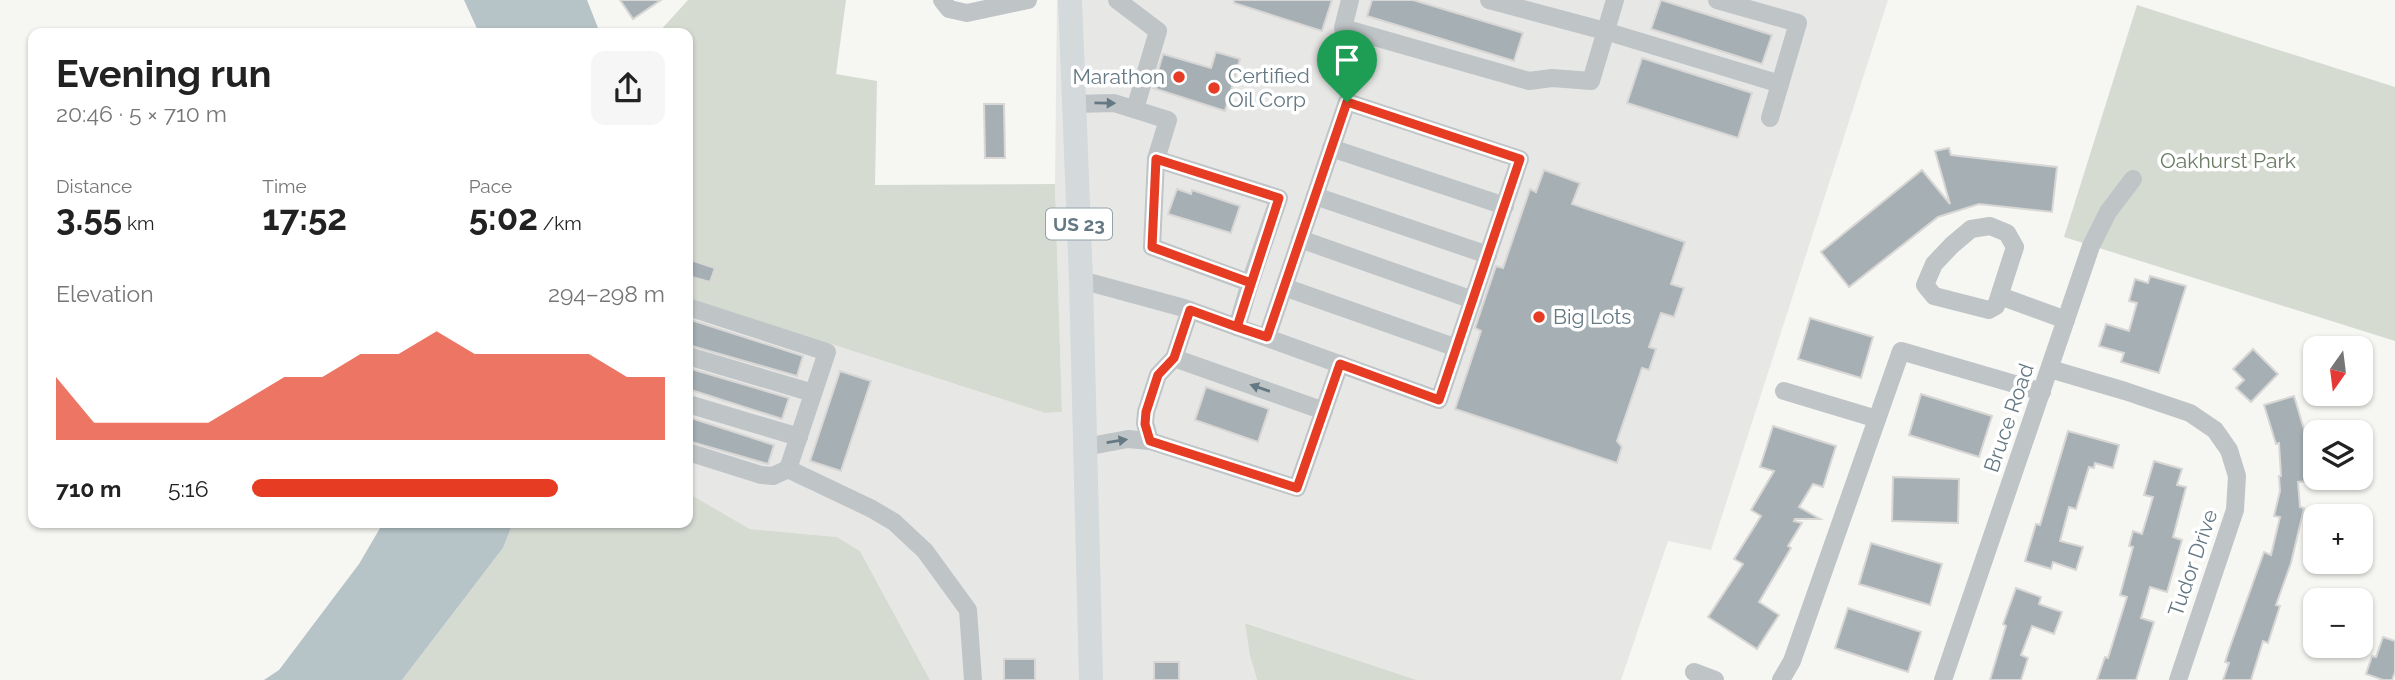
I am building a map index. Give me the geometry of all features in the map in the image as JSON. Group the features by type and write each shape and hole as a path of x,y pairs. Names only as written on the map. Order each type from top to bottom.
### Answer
{"highway":[{"name":"US 23","path":"1070,0 1081,280 1091,680"}],"street":[{"path":"942,0 949,9 967,13 1028,0"},
{"path":"1117,0 1158,31 1135,109"},
{"path":"1350,0 1343,27 1529,81 1552,78 1591,81 1615,0"},
{"path":"1489,0 1780,84"},
{"path":"1717,0 1798,23 1770,118"},
{"path":"1081,280 1190,310 1439,400 1520,159 1347,102 1267,337"},
{"path":"1074,104 1114,103 1168,120 1156,159 1152,247 1251,283"},
{"path":"1331,148 1505,206"},
{"path":"1156,159 1279,198 1237,327"},
{"name":"Bruce Road","path":"1943,680 2100,226 2133,179"},
{"path":"1315,196 1488,255"},
{"path":"1990,226 2007,233 2015,247 2000,296 1996,306 1989,310 1934,296 1925,285 1934,264 1952,245 1971,229 1990,226"},
{"path":"1300,239 1473,300"},
{"path":"1284,287 1457,348"},
{"path":"2000,296 2066,320"},
{"path":"693,309 827,352 788,470"},
{"path":"1150,441 1145,424 1146,412 1158,375 1174,358 1190,310"},
{"path":"1781,680 1792,661 1901,351 2042,392"},
{"path":"693,357 813,393"},
{"path":"1174,358 1324,411"},
{"path":"1085,447 1128,439 1150,441 1297,488 1340,364"},
{"name":"Tudor Drive","path":"2050,369 2190,413 2215,430 2229,450 2237,476 2235,510 2178,680"},
{"path":"1784,391 1877,419"},
{"path":"693,405 799,437"},
{"path":"693,454 761,475 773,476 788,470 894,522 925,551 968,610 973,680"},
{"path":"1694,672 1715,680"}],"shaded area":[{"path":"464,0 587,0 598,28 477,28"},
{"path":"1057,0 1888,0 1711,550 1668,541 1621,680 1417,680 1246,623 1250,656 1257,680 930,680 860,551 837,537 750,529 693,496 693,300 1045,413 1062,412 1055,184"},
{"path":"380,528 511,528 503,548 402,680 264,680 279,670 359,564"}],"green space":[{"path":"688,0 846,0 836,74 877,81 875,185 1055,184 1062,412 1045,413 693,300 693,28 663,28"},
{"name":"Oakhurst Park","path":"2137,5 2395,87 2395,341 2064,237"},
{"path":"693,496 750,529 837,537 860,551 930,680 402,680 503,548 511,528 693,528"},
{"path":"1245,623 1417,680 1257,680"}],"building":[{"path":"620,0 661,0 633,19"},
{"path":"1234,0 1332,0 1322,31 1234,3"},
{"path":"1372,0 1413,0 1523,33 1514,61 1367,16"},
{"path":"1661,0 1772,35 1762,64 1651,29"},
{"path":"1216,52 1240,59 1225,111 1153,88 1163,54 1211,68"},
{"path":"1642,58 1752,93 1738,138 1627,103"},
{"path":"984,104 1004,104 1005,158 985,158"},
{"path":"1949,148 1951,155 2057,167 2052,212 1979,204 1938,217 1849,287 1821,252 1922,170 1950,204 1935,151"},
{"path":"1544,170 1580,183 1572,204 1685,242 1671,284 1684,288 1674,317 1661,313 1649,347 1656,349 1649,370 1642,368 1617,441 1622,447 1617,463 1455,409 1481,331 1475,328 1496,266 1503,268 1530,189 1536,192"},
{"path":"1177,189 1191,194 1192,190 1240,206 1231,233 1168,214"},
{"path":"693,261 715,268 710,282 693,277"},
{"path":"2150,276 2186,286 2159,373 2121,362 2124,353 2099,346 2106,324 2129,331 2137,303 2129,301 2135,279 2148,283"},
{"path":"1810,318 1873,337 1861,378 1798,359"},
{"path":"693,321 803,356 797,376 693,346"},
{"path":"2253,349 2278,374 2251,402 2236,388 2244,380 2233,369"},
{"path":"693,369 789,398 782,419 693,391"},
{"path":"840,371 871,381 841,471 810,461"},
{"path":"1206,387 1269,409 1258,442 1195,420"},
{"path":"1921,394 1992,416 1979,457 1909,435"},
{"path":"2294,396 2303,426 2303,482 2298,482 2300,507 2303,508 2303,512 2291,563 2276,605 2280,606 2268,643 2263,641 2251,680 2223,680 2229,663 2225,662 2230,647 2264,552 2271,555 2280,517 2274,516 2280,491 2279,443 2276,444 2264,405"},
{"path":"693,419 774,445 768,464 693,442"},
{"path":"1773,426 1836,446 1823,487 1813,484 1799,507 1820,519 1795,519 1794,521 1802,523 1788,546 1791,548 1759,602 1779,615 1757,649 1708,617 1743,564 1734,559 1761,516 1751,510 1774,471 1760,467"},
{"path":"2068,431 2119,445 2113,468 2095,463 2094,468 2089,467 2076,509 2069,507 2060,541 2083,547 2076,570 2053,562 2051,569 2025,561 2036,524 2040,525"},
{"path":"2154,461 2182,469 2177,485 2186,487 2173,537 2182,540 2167,592 2150,587 2141,618 2154,622 2136,680 2097,680 2105,657 2108,658 2127,597 2120,595 2133,547 2129,546 2133,531 2142,534 2153,497 2144,495"},
{"path":"1893,477 1959,479 1958,523 1892,521"},
{"path":"1871,543 1942,564 1930,605 1859,584"},
{"path":"2016,588 2041,597 2039,604 2062,612 2054,634 2032,626 2021,655 2028,658 2021,680 1990,680 2006,626 2003,624"},
{"path":"1848,608 1921,632 1908,672 1835,648"},
{"path":"2383,637 2395,641 2395,672 2392,680 2366,674 2371,658 2376,657"},
{"path":"1004,659 1035,659 1035,680 1004,680"},
{"path":"1154,662 1179,662 1179,680 1154,680"}],"place":[{"name":"Marathon","path":"1179,77"},
{"name":"Certified Oil Corp","path":"1214,88"},
{"name":"Big Lots","path":"1539,317"}],"route":[{"path":"1347,102 1267,337 1237,327 1251,283 1152,247 1156,159 1279,198 1237,327 1190,310 1174,358 1158,375 1146,412 1145,424 1150,441 1297,488 1340,364 1439,400 1520,159 1347,102"}]}
